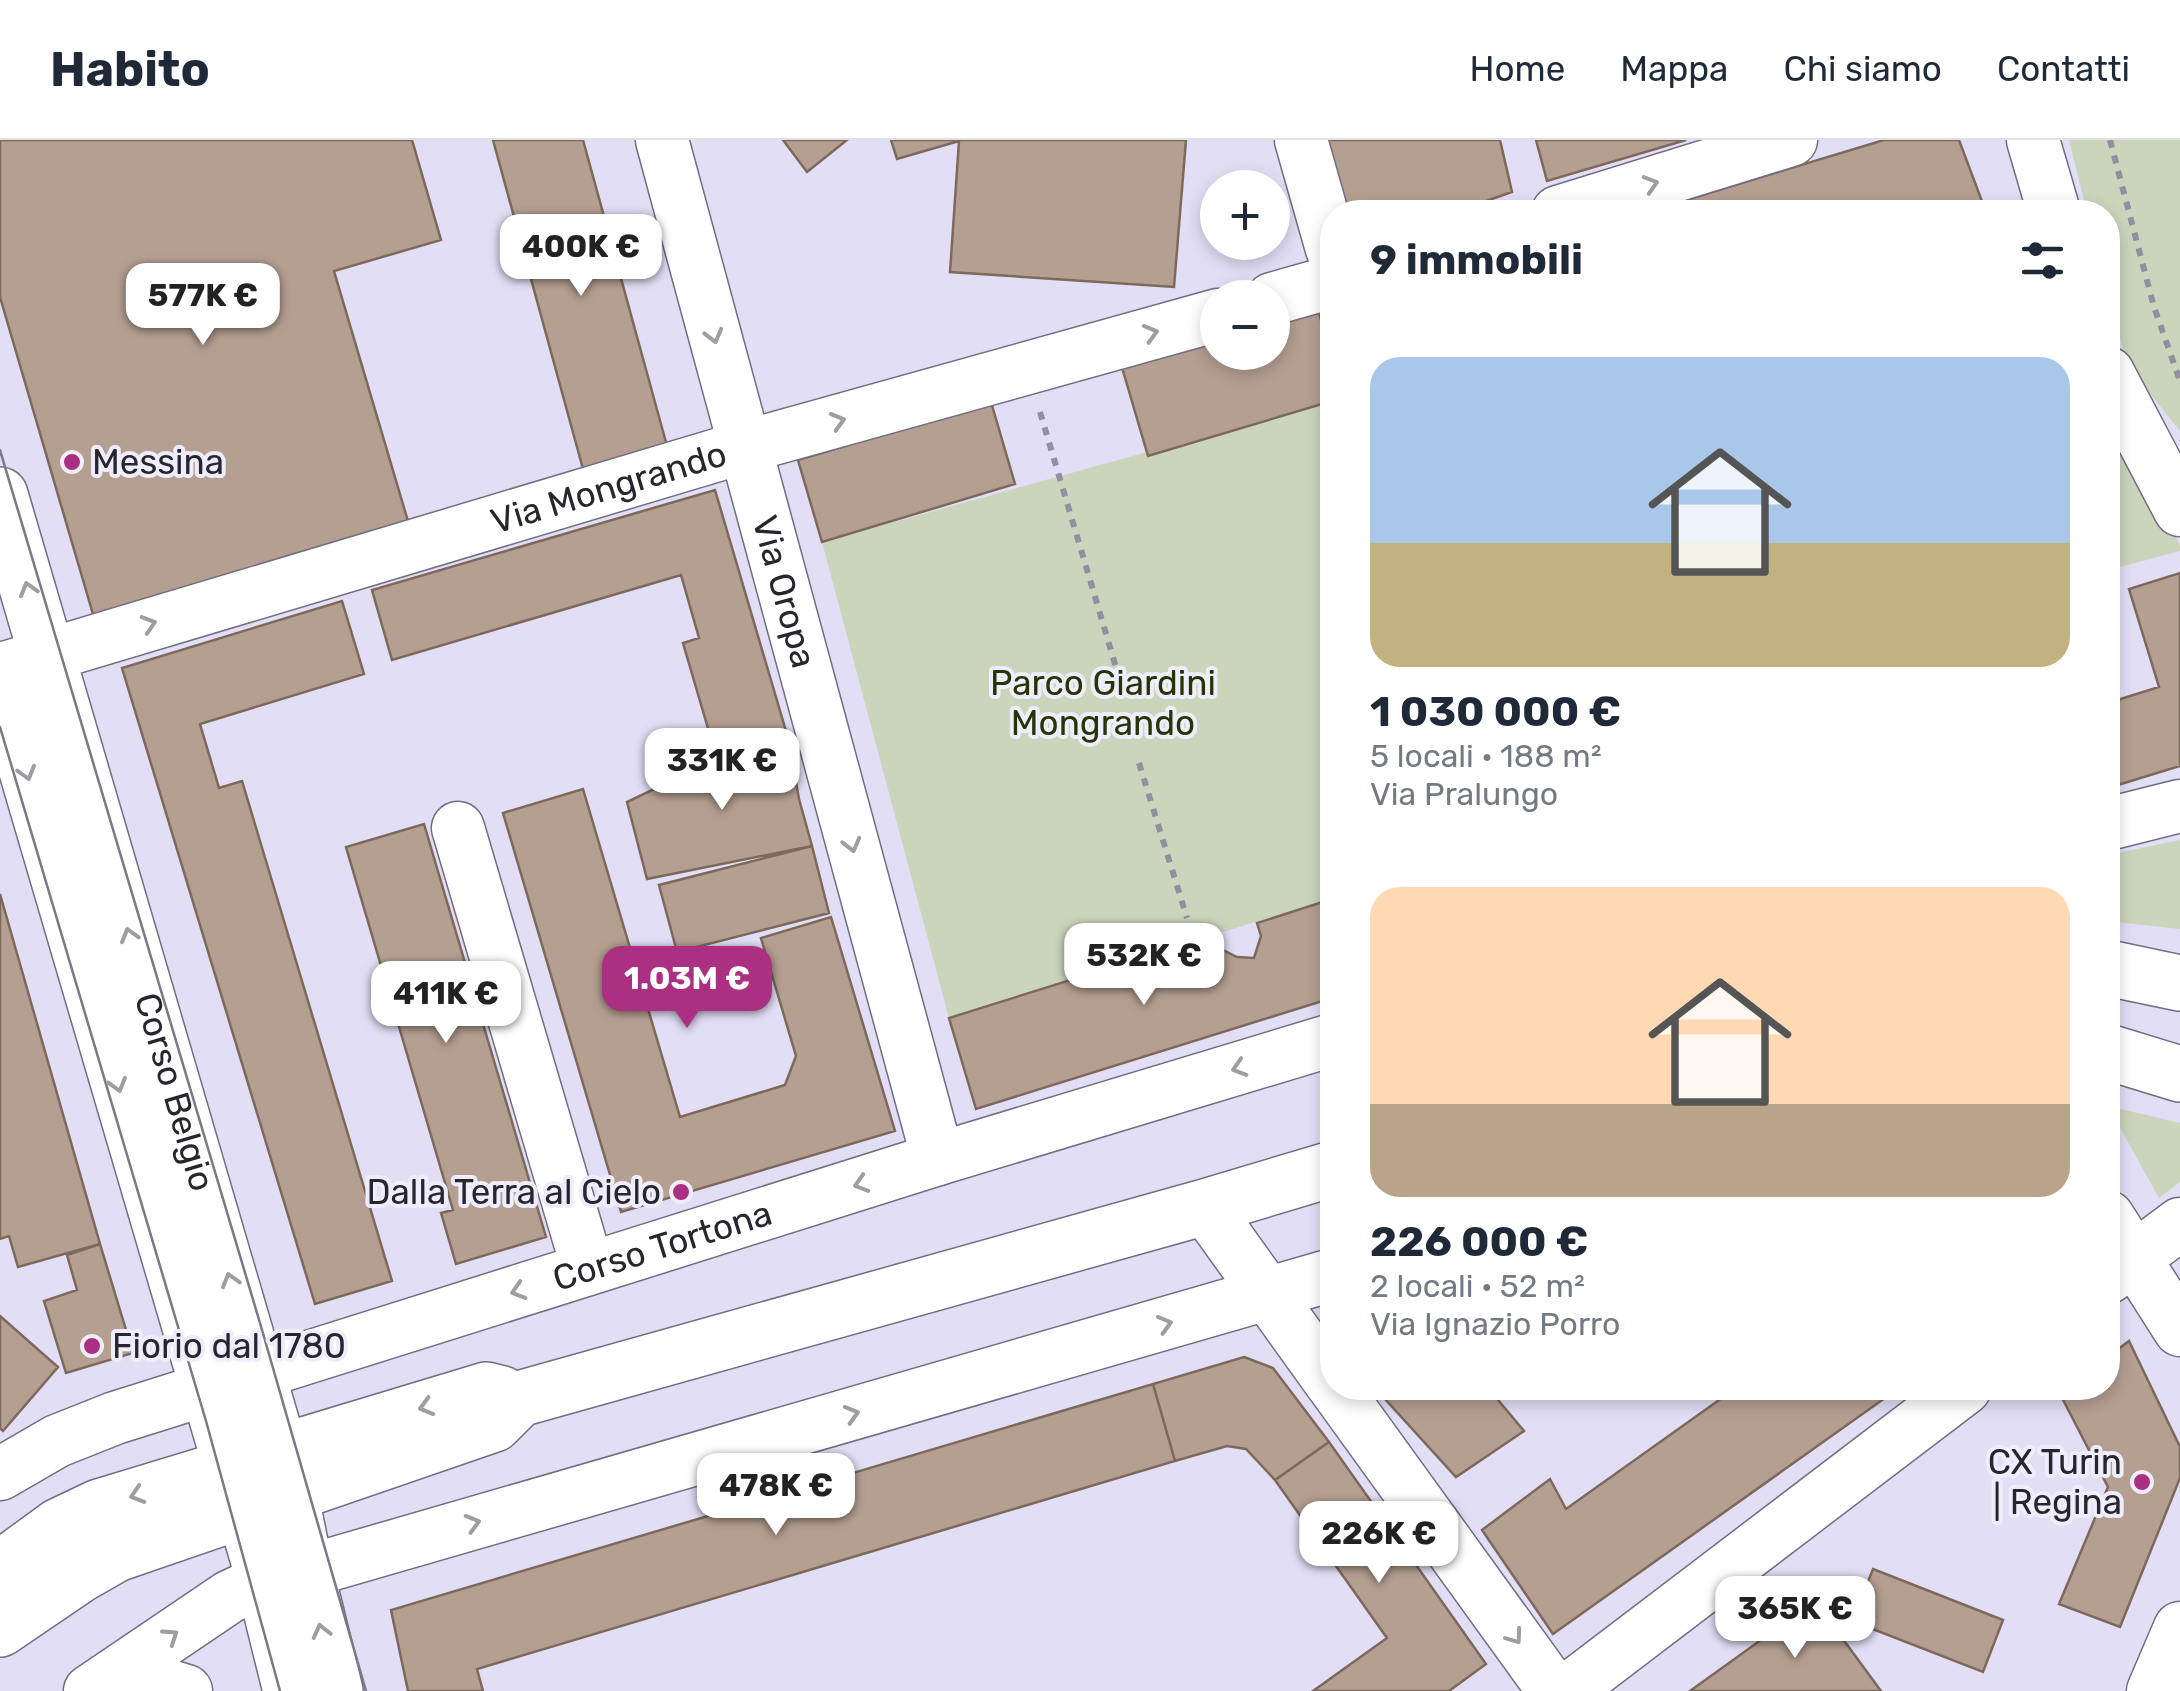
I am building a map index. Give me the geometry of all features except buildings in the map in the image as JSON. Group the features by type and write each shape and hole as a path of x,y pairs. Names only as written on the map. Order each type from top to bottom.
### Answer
{"main road":[{"name":"Corso Belgio","path":"0,495 16,668 233,1382 285,1578 335,1691"},
{"path":"2120,970 2180,983"},
{"path":"2120,1056 2180,1074"},
{"path":"0,1569 59,1526 99,1507 261,1481 494,1424 520,1399 1320,1173"},
{"path":"0,1630 116,1554 261,1481"},
{"name":"Corso Belgio","path":"285,1578 290,1691"}],"street":[{"name":"Via Oropa","path":"662,140 938,1160"},
{"path":"1301,140 1320,207"},
{"path":"1597,200 1792,140"},
{"path":"2032,140 2050,200"},
{"path":"1290,294 1320,285"},
{"name":"Via Mongrando","path":"16,668 744,447 1200,319"},
{"path":"2120,396 2180,510"},
{"path":"2120,821 2180,806"},
{"path":"458,828 588,1269"},
{"name":"Corso Tortona","path":"3,1468 57,1440 115,1418 1320,1044"},
{"path":"1205,1207 1320,1366"},
{"path":"2120,1249 2180,1224"},
{"path":"2120,1254 2180,1330"},
{"path":"91,1691 228,1597 1320,1279"},
{"path":"1344,1400 1554,1691"},
{"path":"1567,1691 1948,1400"},
{"path":"2153,1691 2180,1628"},
{"path":"91,1691 134,1680 156,1681 186,1691"}],"path":[{"path":"2110,140 2154,307 2180,381"},
{"path":"1039,406 1118,674"},
{"path":"1139,763 1188,918"}],"green space":[{"path":"2069,140 2180,140 2180,431 2127,365 2120,338 2120,200 2084,200"},
{"name":"Parco Giardini Mongrando","path":"1320,404 1320,902 949,1018 822,542"},
{"path":"2120,424 2180,545 2180,551 2120,567"},
{"path":"2180,840 2180,929 2120,922 2120,852"},
{"path":"2120,1109 2180,1123 2180,1182 2159,1198 2120,1128"}],"tram line":[{"path":"0,450 366,1691"},
{"path":"0,727 206,1421 280,1691"}],"place":[{"name":"Messina","path":"72,462"},
{"name":"Dalla Terra al Cielo","path":"681,1192"},
{"name":"Fiorio dal 1780","path":"92,1346"},
{"name":"CX Turin | Regina","path":"2142,1482"}]}
